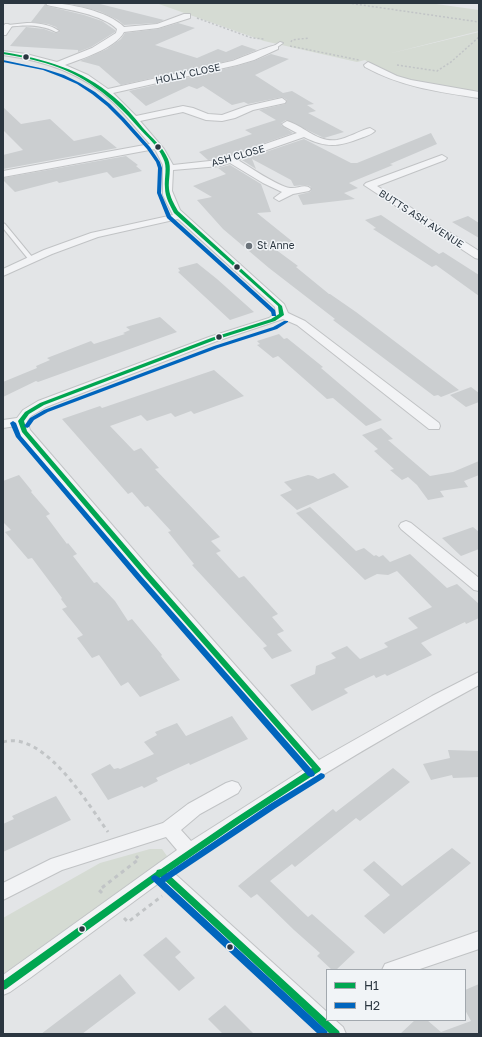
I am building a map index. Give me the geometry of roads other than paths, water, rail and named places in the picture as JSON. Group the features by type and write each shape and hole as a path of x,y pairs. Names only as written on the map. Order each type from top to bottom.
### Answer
{"street":[{"path":"50,3 109,19 118,24 122,30"},
{"path":"122,30 158,26 187,16"},
{"path":"59,64 111,42 120,34 122,30"},
{"name":"HOLLY CLOSE","path":"106,92 234,63 276,49"},
{"path":"3,53 32,57 59,64 83,75 106,92 136,119 165,159 168,168 167,188 169,198 180,216 280,306 282,315"},
{"path":"368,65 385,74 429,87 479,95"},
{"path":"136,119 183,109 190,110 206,117 227,117 250,108 282,101"},
{"path":"287,124 306,134 330,143 370,131"},
{"name":"ASH CLOSE","path":"168,168 208,165 232,160 306,134"},
{"path":"3,174 157,146"},
{"name":"BUTTS ASH AVENUE","path":"442,158 369,185 479,256"},
{"path":"232,160 266,181 289,191"},
{"path":"279,198 289,191 306,189"},
{"path":"3,273 31,259 95,235 180,216"},
{"path":"3,424 21,422 27,413 42,404 213,339 273,320 282,315"},
{"path":"282,315 301,323 434,426"},
{"path":"21,422 24,431 34,443 146,574 317,769"},
{"path":"406,526 478,583"},
{"path":"3,986 160,872 269,799 317,769 479,678"},
{"path":"3,892 57,864 169,828 194,809 232,788"},
{"path":"169,828 190,852"},
{"path":"160,872 331,1029"},
{"path":"395,969 479,940"}],"lane":[{"path":"5,30 37,25 49,27 57,31"},
{"path":"3,225 31,259"}],"place":[{"name":"St Anne","path":"249,246"}]}
